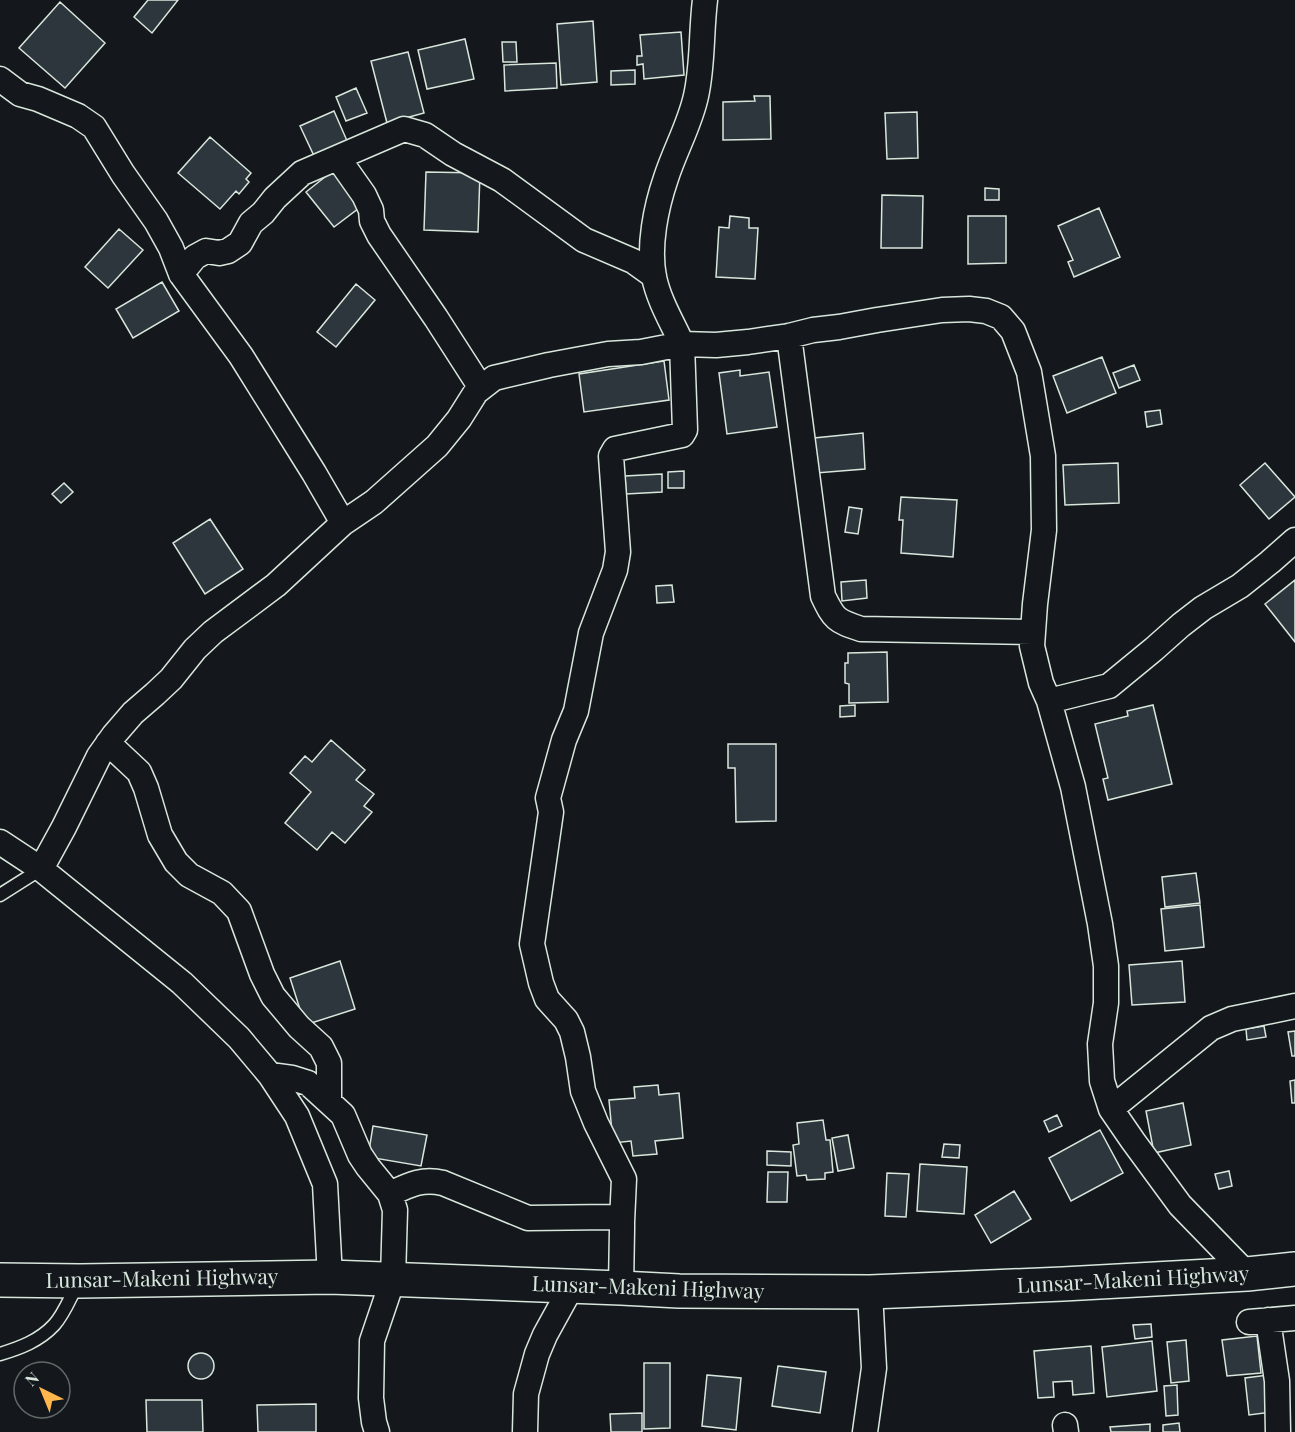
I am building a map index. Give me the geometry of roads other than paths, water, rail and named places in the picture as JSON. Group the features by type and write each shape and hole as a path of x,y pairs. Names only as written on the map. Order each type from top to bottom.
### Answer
{"main road":[{"name":"Lunsar-Makeni Highway","path":"0,1280 330,1277 679,1291 870,1292 1063,1284 1246,1274 1295,1269"}],"street":[{"path":"621,1288 624,1179 583,1091 572,1032 566,1020 547,999 532,944 550,813 548,798 564,740 576,711 591,633 615,570 618,552 611,456 615,449 682,435 686,430 682,344 666,311 654,276 651,249 665,179 696,96 705,0"},
{"path":"0,79 20,94 78,116 94,127 156,221 171,248 180,274 241,356 343,523"},
{"path":"180,274 195,257 206,251 219,253 228,251 240,243 251,223 302,173 404,129 425,135 453,154 502,180 584,240 633,261 654,276"},
{"path":"338,158 364,195 379,235 481,388"},
{"path":"41,869 99,756 133,712 156,694 213,632 276,585 343,523 374,502 437,446 459,419 476,392 494,378 608,354 641,352 682,344 716,345 789,336 813,330 942,310 986,311 1001,317 1013,332 1029,372 1043,456 1044,530 1032,646 1073,787 1100,924 1106,966 1106,1003 1100,1044 1102,1081 1111,1109 1180,1204 1246,1274"},
{"path":"789,336 823,596 831,612 838,620 861,629 1033,632"},
{"path":"1049,701 1109,686 1181,625 1203,608 1240,586 1295,540"},
{"path":"108,743 139,772 160,835 176,862 189,875 222,893 239,911 262,974 273,996 299,1028 321,1047 329,1063 329,1101"},
{"path":"0,842 41,869 182,983 238,1038 270,1075 297,1116 325,1184 330,1277"},
{"path":"1111,1109 1211,1028 1232,1019 1295,1006"},
{"path":"270,1075 308,1083 329,1101 343,1115 360,1155 390,1194 394,1210 393,1279 372,1341 371,1398 377,1432"},
{"path":"390,1194 411,1183 434,1181 528,1218 611,1217 622,1222"},
{"path":"525,1432 526,1394 537,1354 572,1286"},
{"path":"865,1432 874,1368 870,1292"},
{"path":"1278,1432 1286,1380 1259,1321 1295,1318"}],"lane":[{"path":"0,895 41,869"},
{"path":"0,1354 41,1337 55,1324 80,1281"}]}
